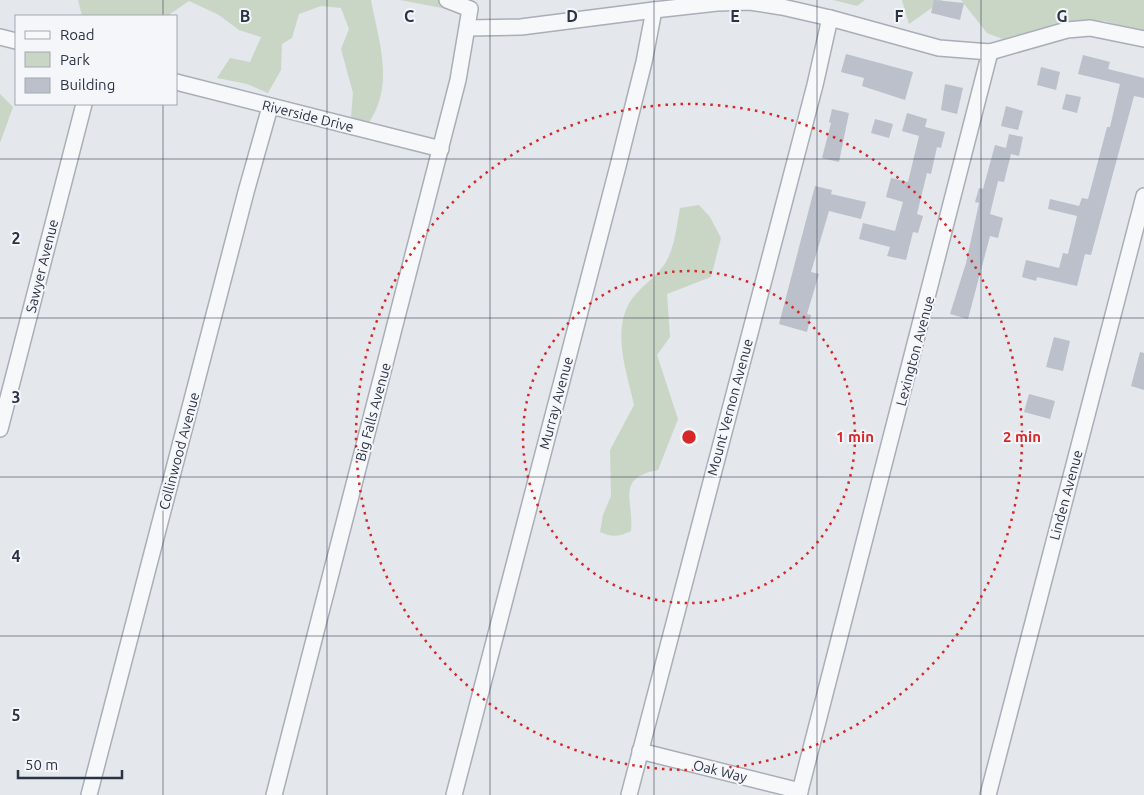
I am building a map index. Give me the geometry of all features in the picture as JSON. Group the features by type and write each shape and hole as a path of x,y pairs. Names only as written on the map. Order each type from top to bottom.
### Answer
{"street":[{"path":"447,0 470,9 468,28 521,27 717,3 750,2 830,18 939,48 990,52 1067,30 1090,28 1144,39"},
{"name":"Murray Avenue","path":"454,795 644,62 654,10"},
{"name":"Mount Vernon Avenue","path":"629,795 815,85 830,18"},
{"name":"Big Falls Avenue","path":"274,795 441,149 458,80 468,28"},
{"path":"0,37 15,41"},
{"name":"Lexington Avenue","path":"800,793 990,52"},
{"name":"Riverside Drive","path":"178,83 441,149"},
{"name":"Sawyer Avenue","path":"0,429 84,105"},
{"name":"Collinwood Avenue","path":"90,795 270,107"},
{"name":"Linden Avenue","path":"988,795 1144,196"},
{"name":"Oak Way","path":"640,750 800,793"}],"green space":[{"path":"78,0 371,0 383,64 381,94 368,124 351,117 353,93 341,49 349,29 341,8 321,6 299,14 292,38 282,44 281,70 268,93 247,84 217,78 230,58 250,62 261,37 239,30 219,15 189,1 168,15 82,15"},
{"path":"400,0 460,0 447,9"},
{"path":"833,0 865,0 857,6"},
{"path":"902,0 943,0 909,24"},
{"path":"961,0 1144,0 1144,32 1104,21 1077,21 1008,41 987,33"},
{"path":"0,94 13,107 0,143"},
{"path":"699,205 710,217 721,238 711,277 667,294 670,337 657,355 678,419 658,470 636,479 631,485 631,531 616,536 608,535 600,532 603,515 611,496 610,450 634,405 623,358 621,333 626,310 634,296 658,273 667,260 674,241 680,208"}],"building":[{"path":"934,0 964,3 960,20 931,13"},
{"path":"846,54 913,72 905,100 862,86 864,78 841,72"},
{"path":"1083,55 1110,62 1108,69 1144,78 1144,98 1134,96 1091,255 1085,254 1077,286 1037,277 1036,281 1022,277 1026,260 1059,268 1063,253 1068,254 1077,216 1048,209 1050,199 1079,206 1082,198 1088,199 1107,127 1110,127 1120,84 1078,74"},
{"path":"1041,67 1060,72 1056,90 1037,85"},
{"path":"945,84 963,88 957,114 941,110"},
{"path":"1066,94 1081,97 1077,113 1062,109"},
{"path":"1006,106 1023,111 1018,130 1001,126"},
{"path":"832,109 849,113 839,162 822,158 831,123 829,122"},
{"path":"907,113 927,119 925,127 945,132 941,148 937,147 931,174 927,173 917,214 923,216 918,233 913,232 906,260 887,256 890,247 859,239 863,223 895,231 903,202 886,197 891,178 908,182 919,136 902,131"},
{"path":"875,119 893,124 889,138 871,133"},
{"path":"1009,134 1023,137 1019,156 1011,154 1004,182 998,181 990,214 1003,218 998,238 990,236 968,319 950,314 966,263 979,203 975,202 979,188 983,189 995,145 1006,148"},
{"path":"815,186 832,190 831,194 866,202 861,219 829,211 811,272 819,274 807,314 811,315 807,332 779,324"},
{"path":"1054,337 1070,341 1063,371 1046,367"},
{"path":"1140,352 1144,353 1144,390 1131,386"},
{"path":"1029,394 1055,401 1050,419 1024,412"}]}
